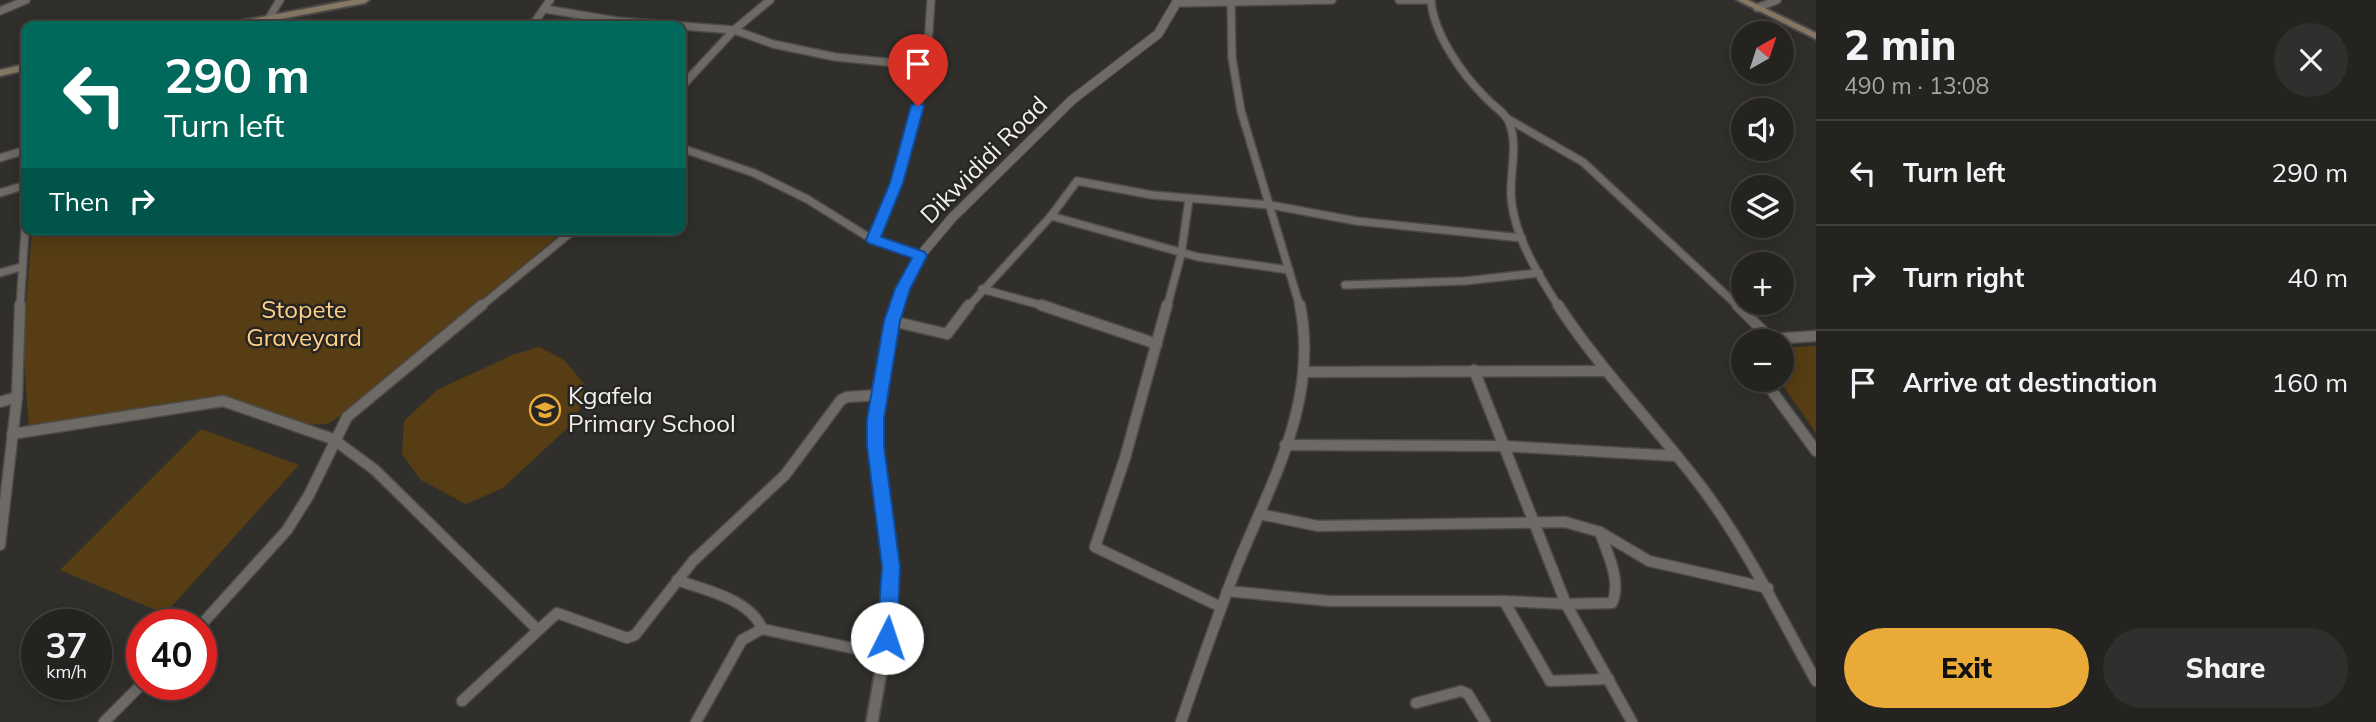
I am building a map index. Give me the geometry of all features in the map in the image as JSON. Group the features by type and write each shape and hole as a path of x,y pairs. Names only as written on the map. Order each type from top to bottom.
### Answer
{"main road":[{"path":"271,21 365,0"},
{"path":"1741,0 1816,36"},
{"path":"0,73 21,68"}],"street":[{"path":"0,11 26,0"},
{"path":"268,21 280,0"},
{"path":"536,21 551,0"},
{"path":"686,82 734,30 770,0"},
{"path":"873,240 897,183 914,125 926,66 931,0"},
{"path":"1178,1 1332,0"},
{"path":"1399,0 1430,0 1451,50 1467,77 1508,119 1583,162 1677,247 1760,329"},
{"path":"1757,8 1777,0"},
{"name":"Dikwididi Road","path":"872,722 885,655 891,567 876,446 878,395 892,321 902,289 920,256 952,218 1042,128 1098,79 1158,34 1178,1"},
{"path":"1181,722 1227,591 1297,414 1306,372 1306,344 1289,270 1255,163 1235,78 1231,2"},
{"path":"545,9 605,21"},
{"path":"686,24 734,30 774,44 824,55 926,66"},
{"path":"1508,119 1512,135 1511,194 1522,238 1539,273 1603,371 1677,456 1728,524 1768,589 1816,681"},
{"path":"686,150 754,173 786,188 873,240 920,256"},
{"path":"0,158 21,152"},
{"path":"892,321 947,334 982,289 1051,216 1077,181 1189,200 1270,205 1356,221 1522,238"},
{"path":"0,193 21,187"},
{"path":"1189,200 1181,255 1157,344 1125,458 1095,547 1221,607"},
{"path":"1051,216 1181,255 1237,266 1289,270"},
{"path":"0,545 17,397 24,235"},
{"path":"215,609 286,531 309,496 333,439 355,409 568,235"},
{"path":"0,273 21,267"},
{"path":"1345,285 1464,281 1539,273"},
{"path":"982,289 1079,316 1157,344"},
{"path":"1794,337 1816,336"},
{"path":"1474,370 1566,604 1632,722"},
{"path":"1306,372 1603,371"},
{"path":"1773,392 1816,450"},
{"path":"462,701 537,629 558,613 631,638 693,561 785,475 841,400 878,395"},
{"path":"0,402 17,397"},
{"path":"12,435 219,401 333,439 375,470 537,629"},
{"path":"1285,445 1502,446 1677,456"},
{"path":"1259,514 1318,526 1564,522 1600,532 1649,561 1768,589"},
{"path":"1227,591 1260,597 1304,599 1612,603 1616,598 1616,588 1600,532"},
{"path":"677,580 741,605 758,618 762,629"},
{"path":"1504,601 1550,681 1609,679"},
{"path":"696,722 742,640 762,629 885,655"},
{"path":"1416,703 1461,691 1468,694 1485,722"},
{"path":"104,722 126,700"}],"green space":[{"name":"Stopete Graveyard","path":"32,235 559,235 357,404 328,424 303,425 219,397 29,429 23,346"},
{"path":"1816,346 1816,433 1787,392 1794,392 1794,347"},
{"path":"539,347 563,359 585,385 577,419 503,488 466,504 421,480 402,454 404,421 437,390 512,355"},
{"path":"201,429 299,465 169,609 153,609 60,570"}],"place":[{"name":"Kgafela Primary School","path":"545,410"}],"route":[{"path":"887,638 891,567 876,446 878,395 892,321 902,289 920,256 873,240 897,183 918,106"}]}
